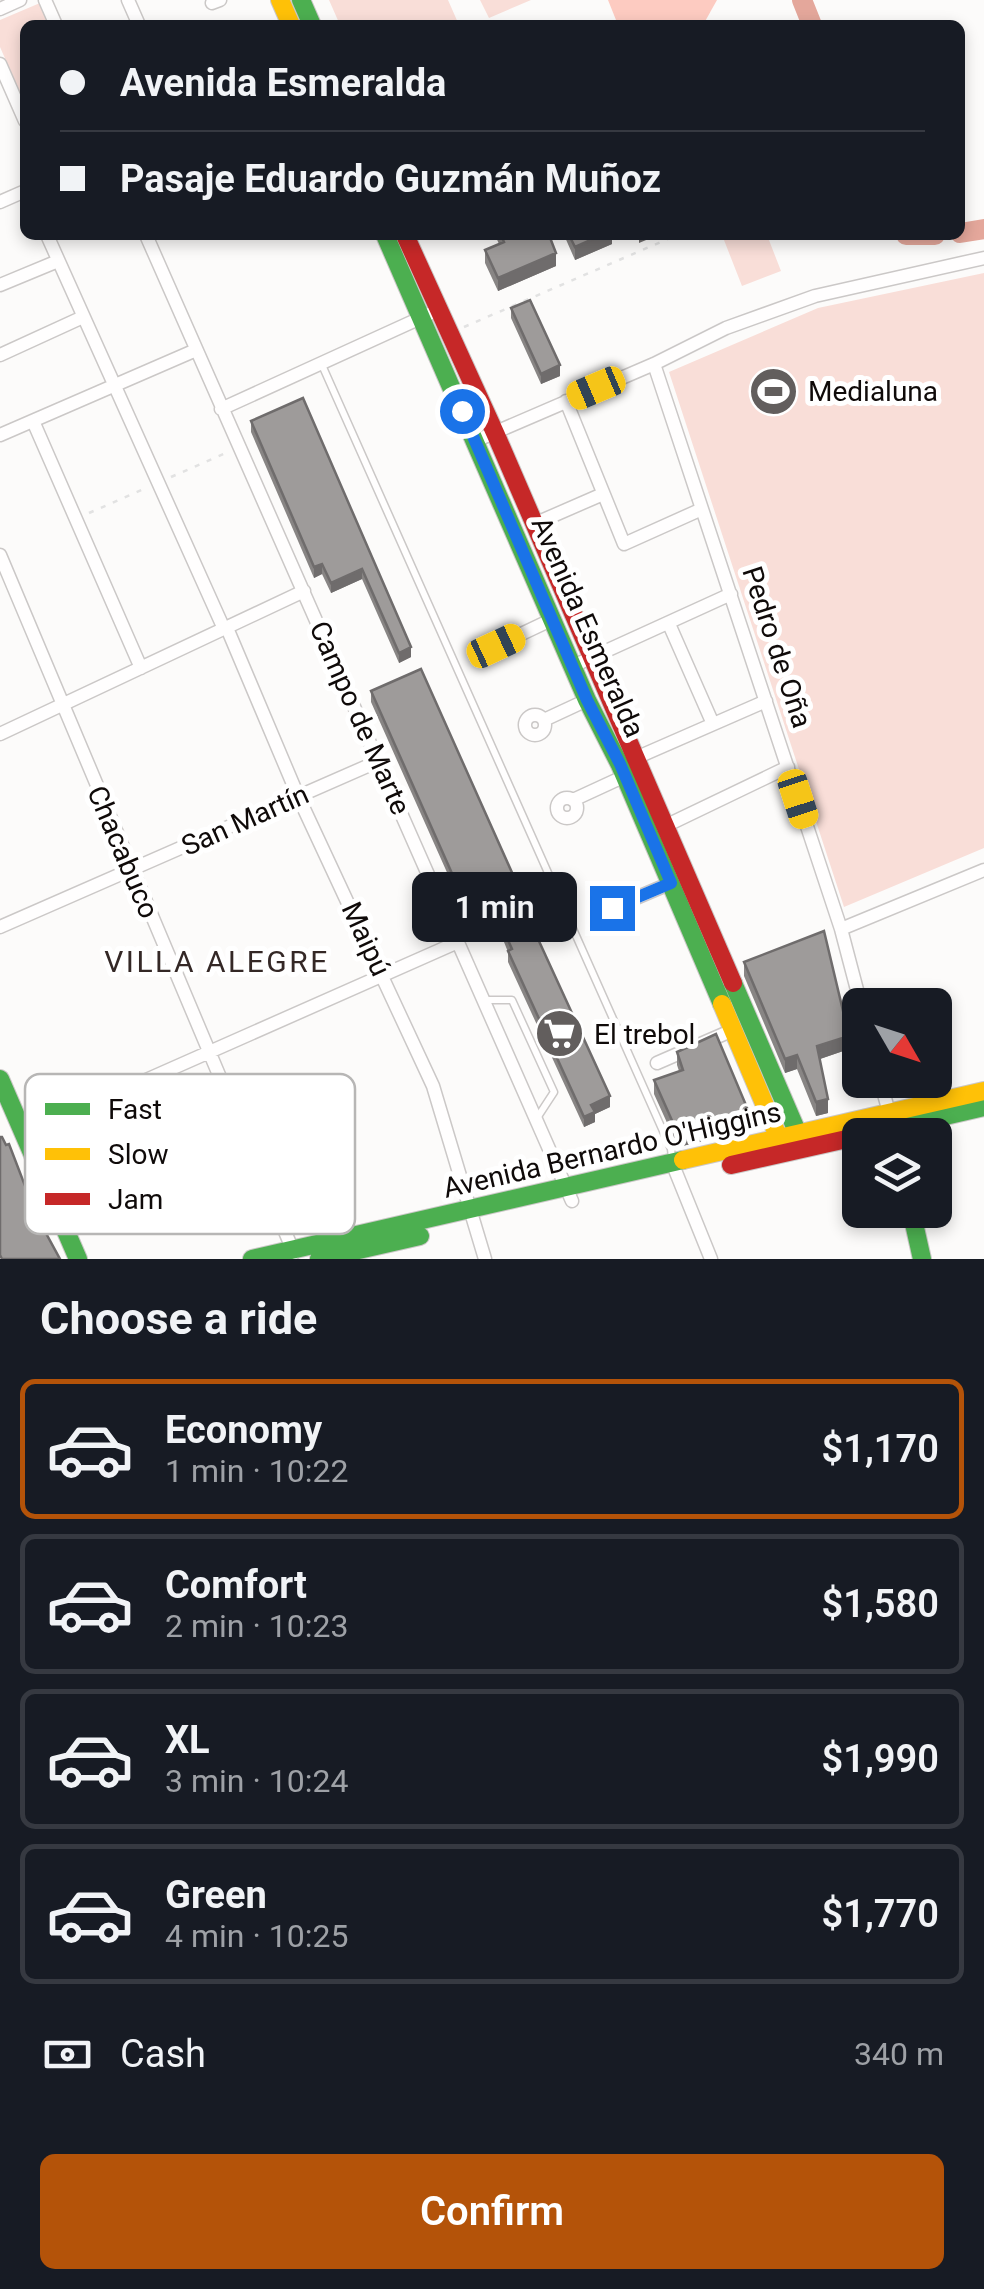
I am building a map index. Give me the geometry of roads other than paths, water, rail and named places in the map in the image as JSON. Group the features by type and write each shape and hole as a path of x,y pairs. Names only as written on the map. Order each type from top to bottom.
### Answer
{"street":[{"path":"0,9 20,0"},
{"path":"0,64 20,110"},
{"name":"Maipú","path":"49,240 298,796 433,1086 486,1259"},
{"name":"Campo de Marte","path":"148,240 570,1195"},
{"name":"Avenida Esmeralda","path":"388,240 430,314 449,334 496,435 592,658 627,766"},
{"name":"Avenida Esmeralda","path":"407,240 476,442 572,666 587,700 627,766 802,1142"},
{"path":"476,442 726,328 815,296 984,258"},
{"path":"0,285 58,260"},
{"path":"222,409 430,314"},
{"path":"0,355 83,317"},
{"path":"0,435 196,350"},
{"name":"Pedro de Oña","path":"654,364 841,929 857,988"},
{"path":"566,401 624,544 702,509"},
{"path":"33,421 142,668"},
{"path":"522,547 535,525 604,494"},
{"path":"510,520 535,525"},
{"name":"Chacabuco","path":"0,555 217,1074"},
{"path":"0,734 304,592"},
{"path":"572,666 731,594"},
{"path":"496,646 553,619"},
{"path":"668,624 713,724"},
{"path":"544,720 587,700"},
{"path":"573,800 627,766 766,702"},
{"name":"San Martín","path":"0,928 379,760"},
{"path":"657,830 788,767"},
{"name":"Avenida Esmeralda","path":"657,830 671,883 782,1146"},
{"path":"841,929 984,870"},
{"path":"610,910 671,883"},
{"path":"153,1074 208,1054 458,942"},
{"path":"657,1063 733,1030"},
{"path":"0,1080 25,1150"},
{"name":"Avenida Bernardo O'Higgins","path":"913,1118 984,1091"},
{"name":"Avenida Bernardo O'Higgins","path":"933,1118 984,1108"},
{"name":"Avenida Bernardo O'Higgins","path":"252,1259 472,1218 842,1135"},
{"name":"Avenida Bernardo O'Higgins","path":"802,1142 842,1137"},
{"path":"675,1171 712,1259"},
{"name":"Avenida Bernardo O'Higgins","path":"319,1259 472,1218"},
{"path":"915,1228 922,1259"},
{"path":"66,1234 78,1259"}],"lane":[{"path":"322,364 671,1149 675,1171"},
{"path":"484,1000 512,1000 554,1092 537,1120"}],"waterway":[{"path":"802,0 810,20"},
{"path":"965,232 984,229"}],"place":[{"name":"Medialuna","path":"773,391"},
{"name":"El trebol","path":"559,1034"}],"district":[{"name":"VILLA ALEGRE","path":"217,961"}]}
